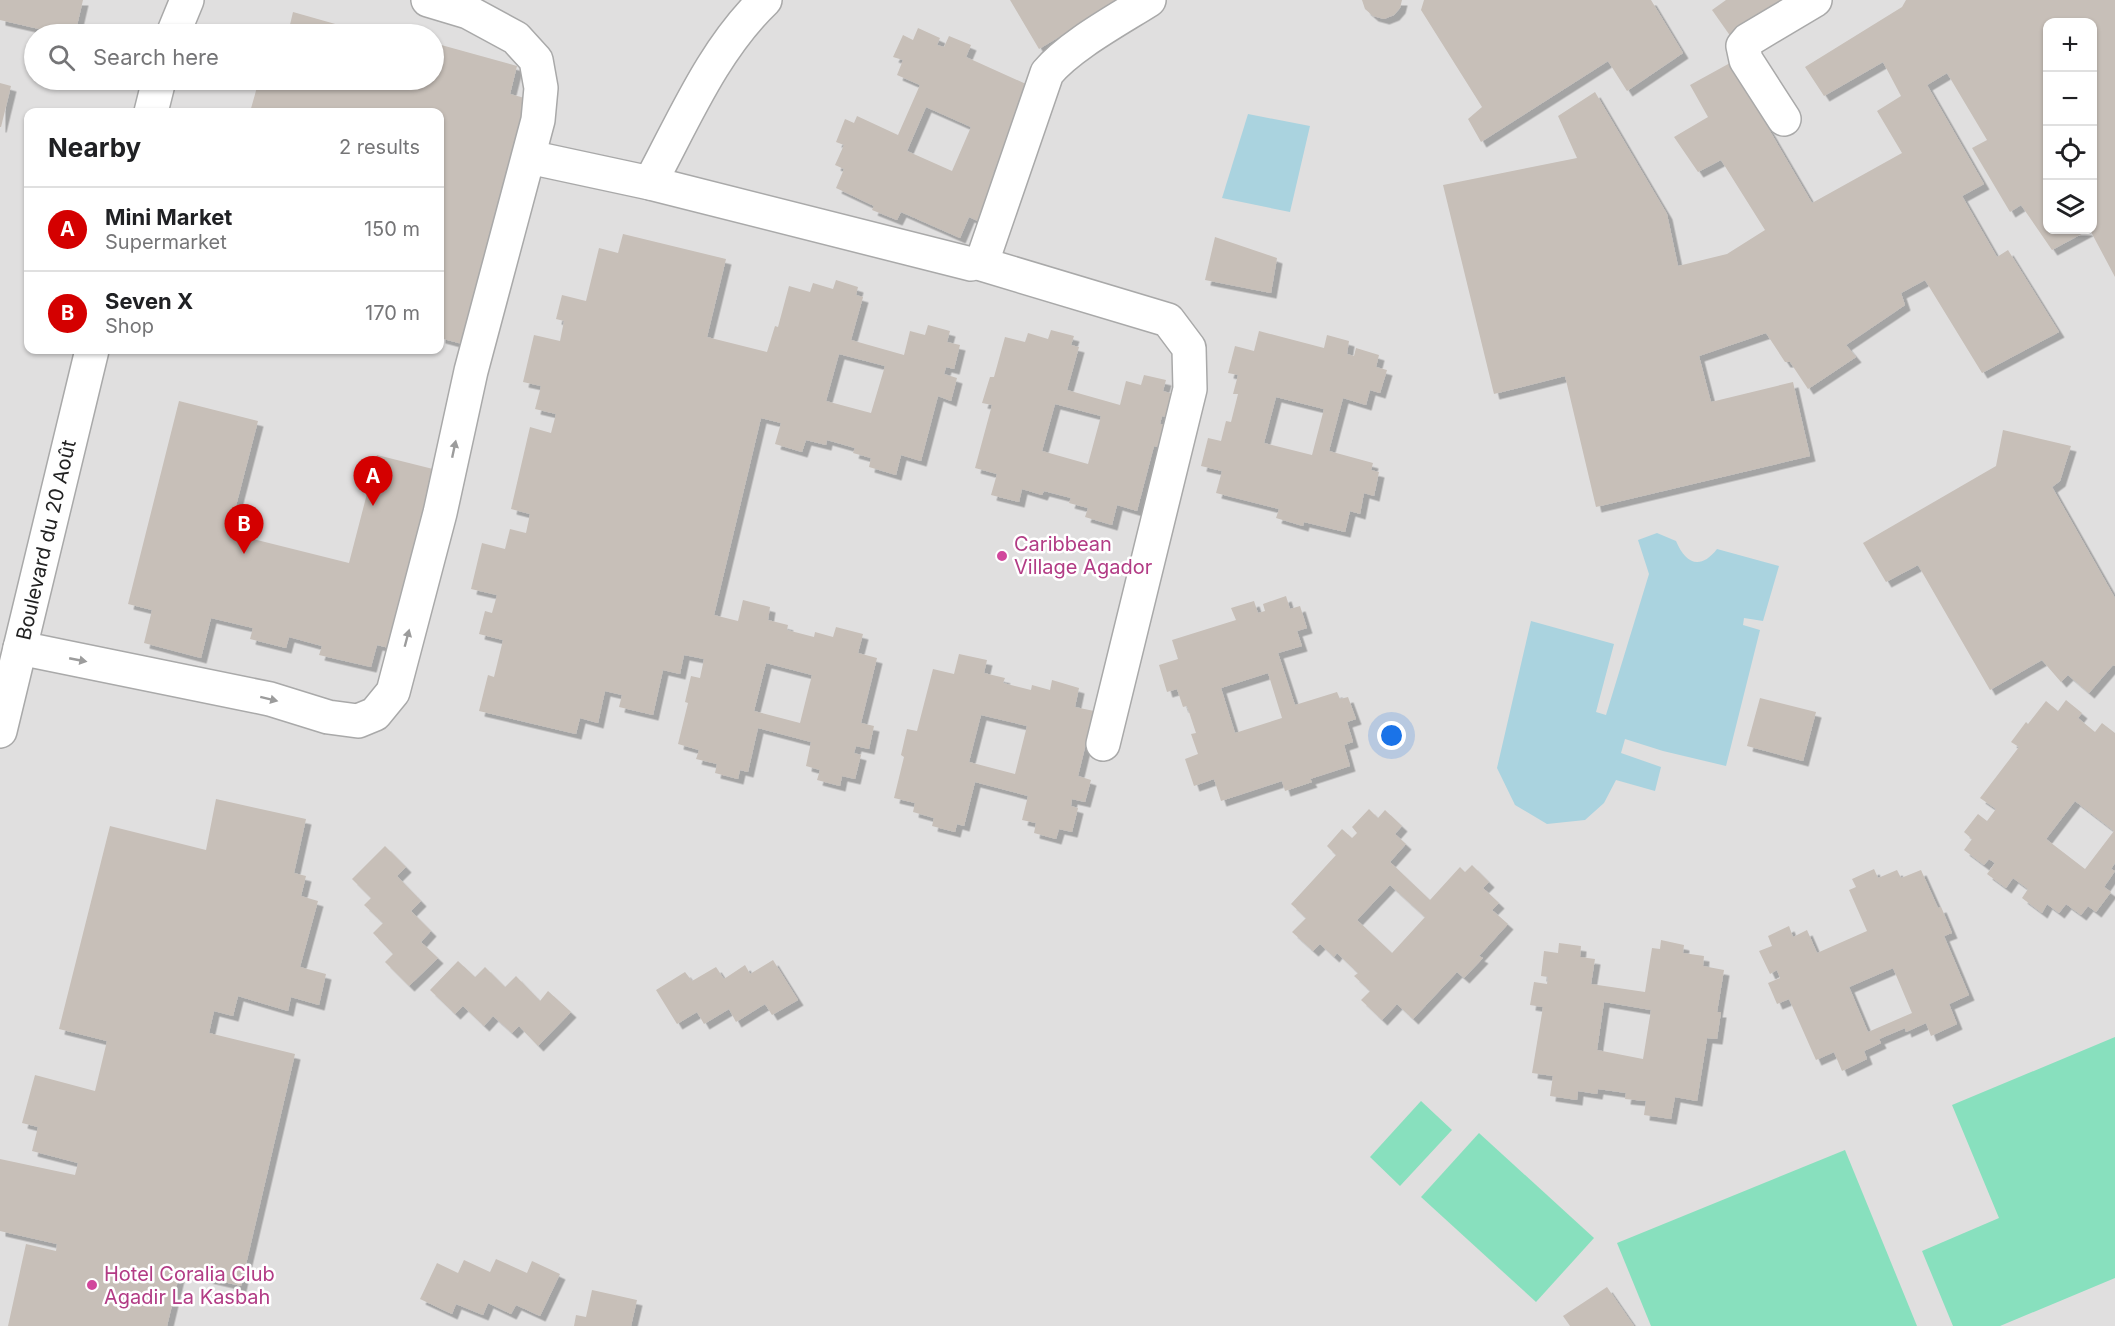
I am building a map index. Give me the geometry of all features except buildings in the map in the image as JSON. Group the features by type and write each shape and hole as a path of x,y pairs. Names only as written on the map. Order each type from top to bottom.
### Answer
{"street":[{"path":"177,24 187,0"},
{"path":"20,648 270,699 328,717 358,721 375,714 393,692 440,513 471,370 529,157 538,120 541,88 536,60 516,38 468,12 428,0"},
{"path":"650,183 711,69 748,16 765,0"},
{"path":"529,157 650,183 971,264 983,259 1047,73 1058,62 1106,27 1149,0"},
{"path":"1784,119 1746,60 1743,46 1748,40 1815,0"},
{"path":"152,108 156,90"},
{"path":"978,262 1168,321 1189,348 1190,389 1103,744"},
{"name":"Boulevard du 20 Août","path":"0,731 91,354"}],"shaded area":[{"path":"0,0 2115,0 2115,1326 0,1326"}],"green space":[{"path":"2115,1037 2115,1278 2000,1326 1953,1326 1922,1251 1999,1218 1952,1105"},
{"path":"1421,1101 1452,1130 1400,1186 1370,1157"},
{"path":"1479,1133 1594,1238 1536,1302 1421,1197"},
{"path":"1845,1150 1917,1326 1651,1326 1617,1243"}],"water":[{"path":"1248,114 1310,126 1290,212 1222,198"},
{"path":"1657,533 1676,541 1684,555 1694,562 1705,560 1717,549 1779,566 1763,621 1744,618 1743,625 1760,630 1726,766 1625,739 1621,753 1661,767 1655,791 1616,780 1604,803 1585,820 1547,824 1515,805 1497,768 1531,621 1614,644 1596,712 1606,715 1649,574 1638,540"}],"place":[{"name":"Mini Market","path":"373,506"},
{"name":"Seven X","path":"244,554"},
{"name":"Caribbean Village Agador","path":"1002,556"},
{"name":"Hotel Coralia Club Agadir La Kasbah","path":"92,1285"}]}
